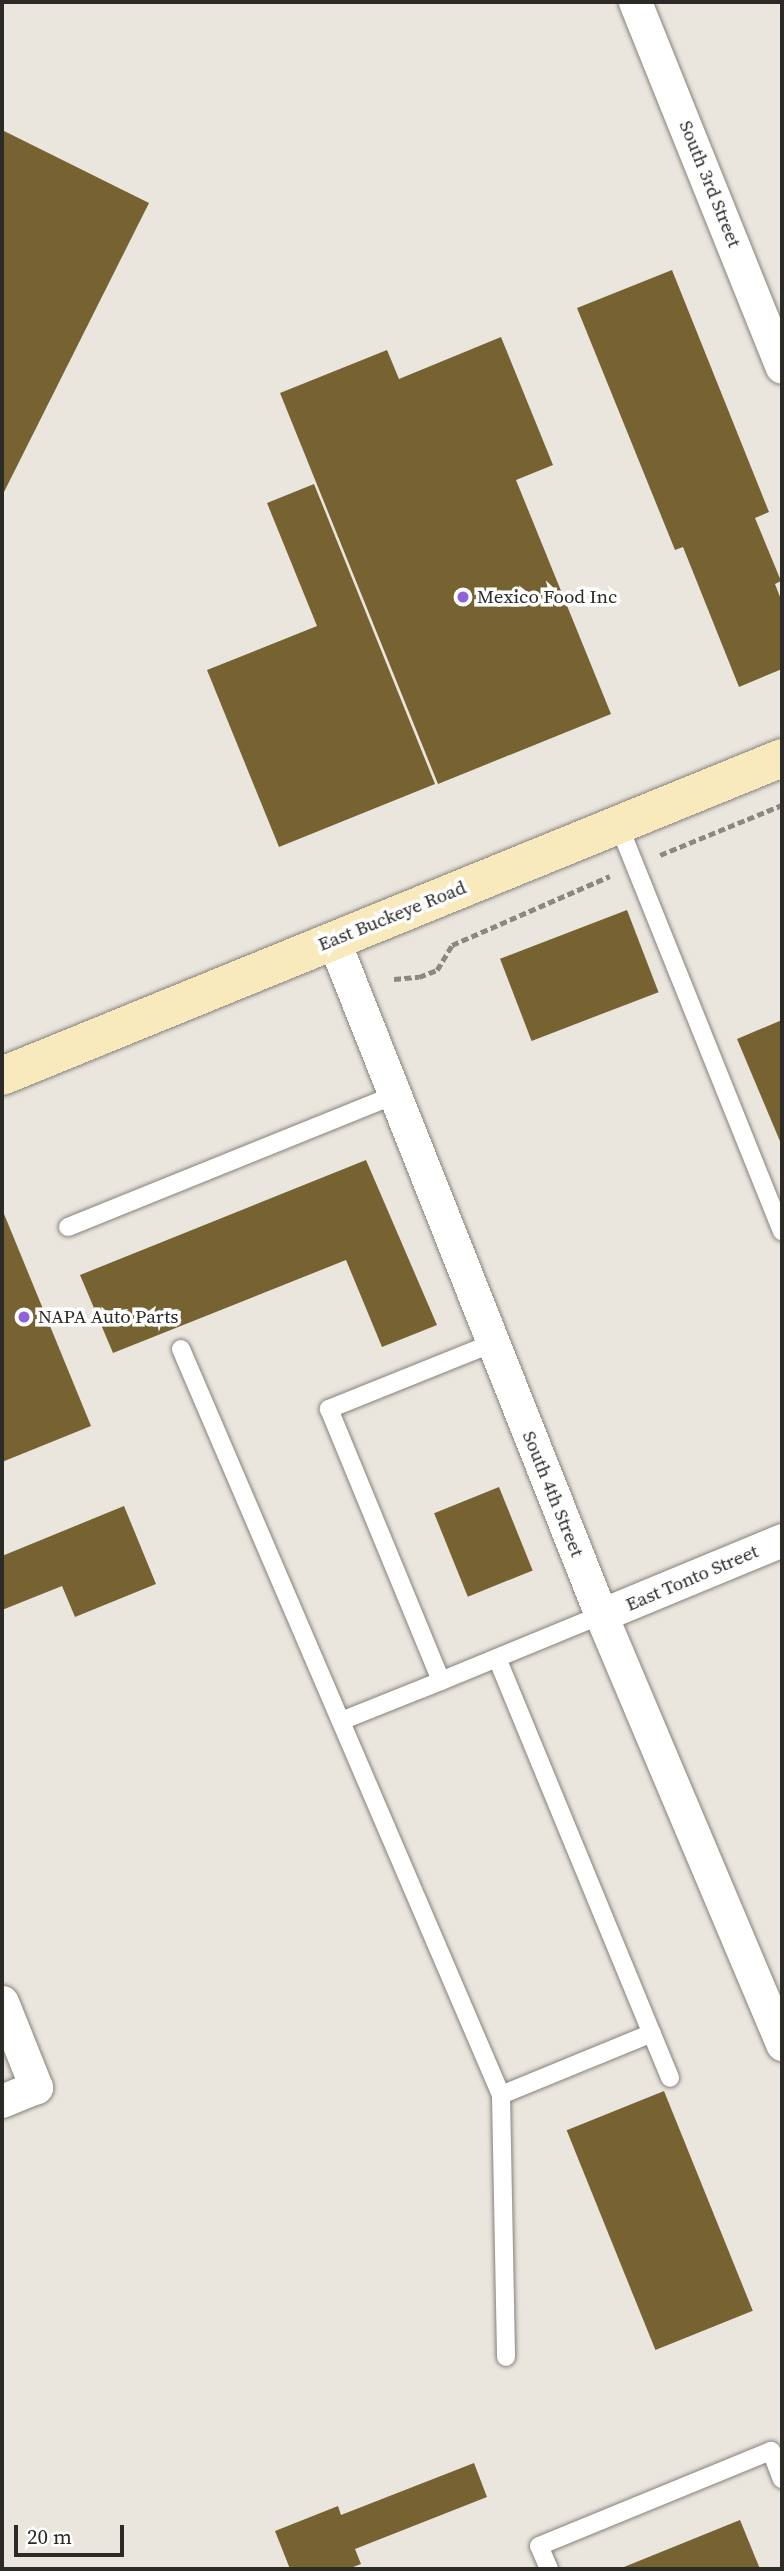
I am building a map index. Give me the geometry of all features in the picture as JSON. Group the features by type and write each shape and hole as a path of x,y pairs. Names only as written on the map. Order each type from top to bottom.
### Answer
{"main road":[{"name":"East Buckeye Road","path":"2,1076 782,758"}],"street":[{"name":"South 3rd Street","path":"635,2 724,215 782,367"},
{"name":"South 4th Street","path":"333,939 601,1615 782,2044"},
{"name":"East Tonto Street","path":"601,1615 782,1540"},
{"path":"2,2002 36,2087 2,2101"}],"lane":[{"path":"619,826 782,1231"},
{"path":"68,1227 395,1095"},
{"path":"441,1681 329,1409 493,1343"},
{"path":"181,1349 501,2095 506,2357"},
{"path":"341,1721 601,1615"},
{"path":"497,1658 670,2078"},
{"path":"501,2095 652,2033"},
{"path":"549,2569 539,2546 771,2452 782,2479"}],"path":[{"path":"394,979 419,977 437,970 452,945 782,805"}],"building":[{"path":"2,130 149,203 2,496"},
{"path":"672,270 769,512 755,518 781,581 775,584 782,602 782,669 739,687 683,547 675,550 577,308"},
{"name":"Mexico Food Inc","path":"501,337 553,465 516,480 611,714 438,784 280,393 387,350 399,379"},
{"path":"314,484 435,784 279,847 207,670 317,626 267,503"},
{"path":"627,910 659,992 532,1041 500,959"},
{"path":"782,1020 782,1146 737,1039"},
{"path":"366,1160 437,1325 382,1347 346,1260 113,1353 80,1275"},
{"name":"NAPA Auto Parts","path":"2,1209 91,1426 2,1462"},
{"path":"499,1487 533,1570 468,1597 434,1513"},
{"path":"124,1506 156,1584 75,1617 62,1586 2,1610 2,1556"},
{"path":"664,2091 753,2311 655,2350 567,2130"},
{"path":"474,2463 487,2497 355,2549 361,2564 348,2569 290,2569 275,2531 338,2506 341,2515"},
{"path":"740,2520 760,2569 619,2569"}],"place":[{"name":"Mexico Food Inc","path":"463,597"},
{"name":"NAPA Auto Parts","path":"24,1317"}]}
